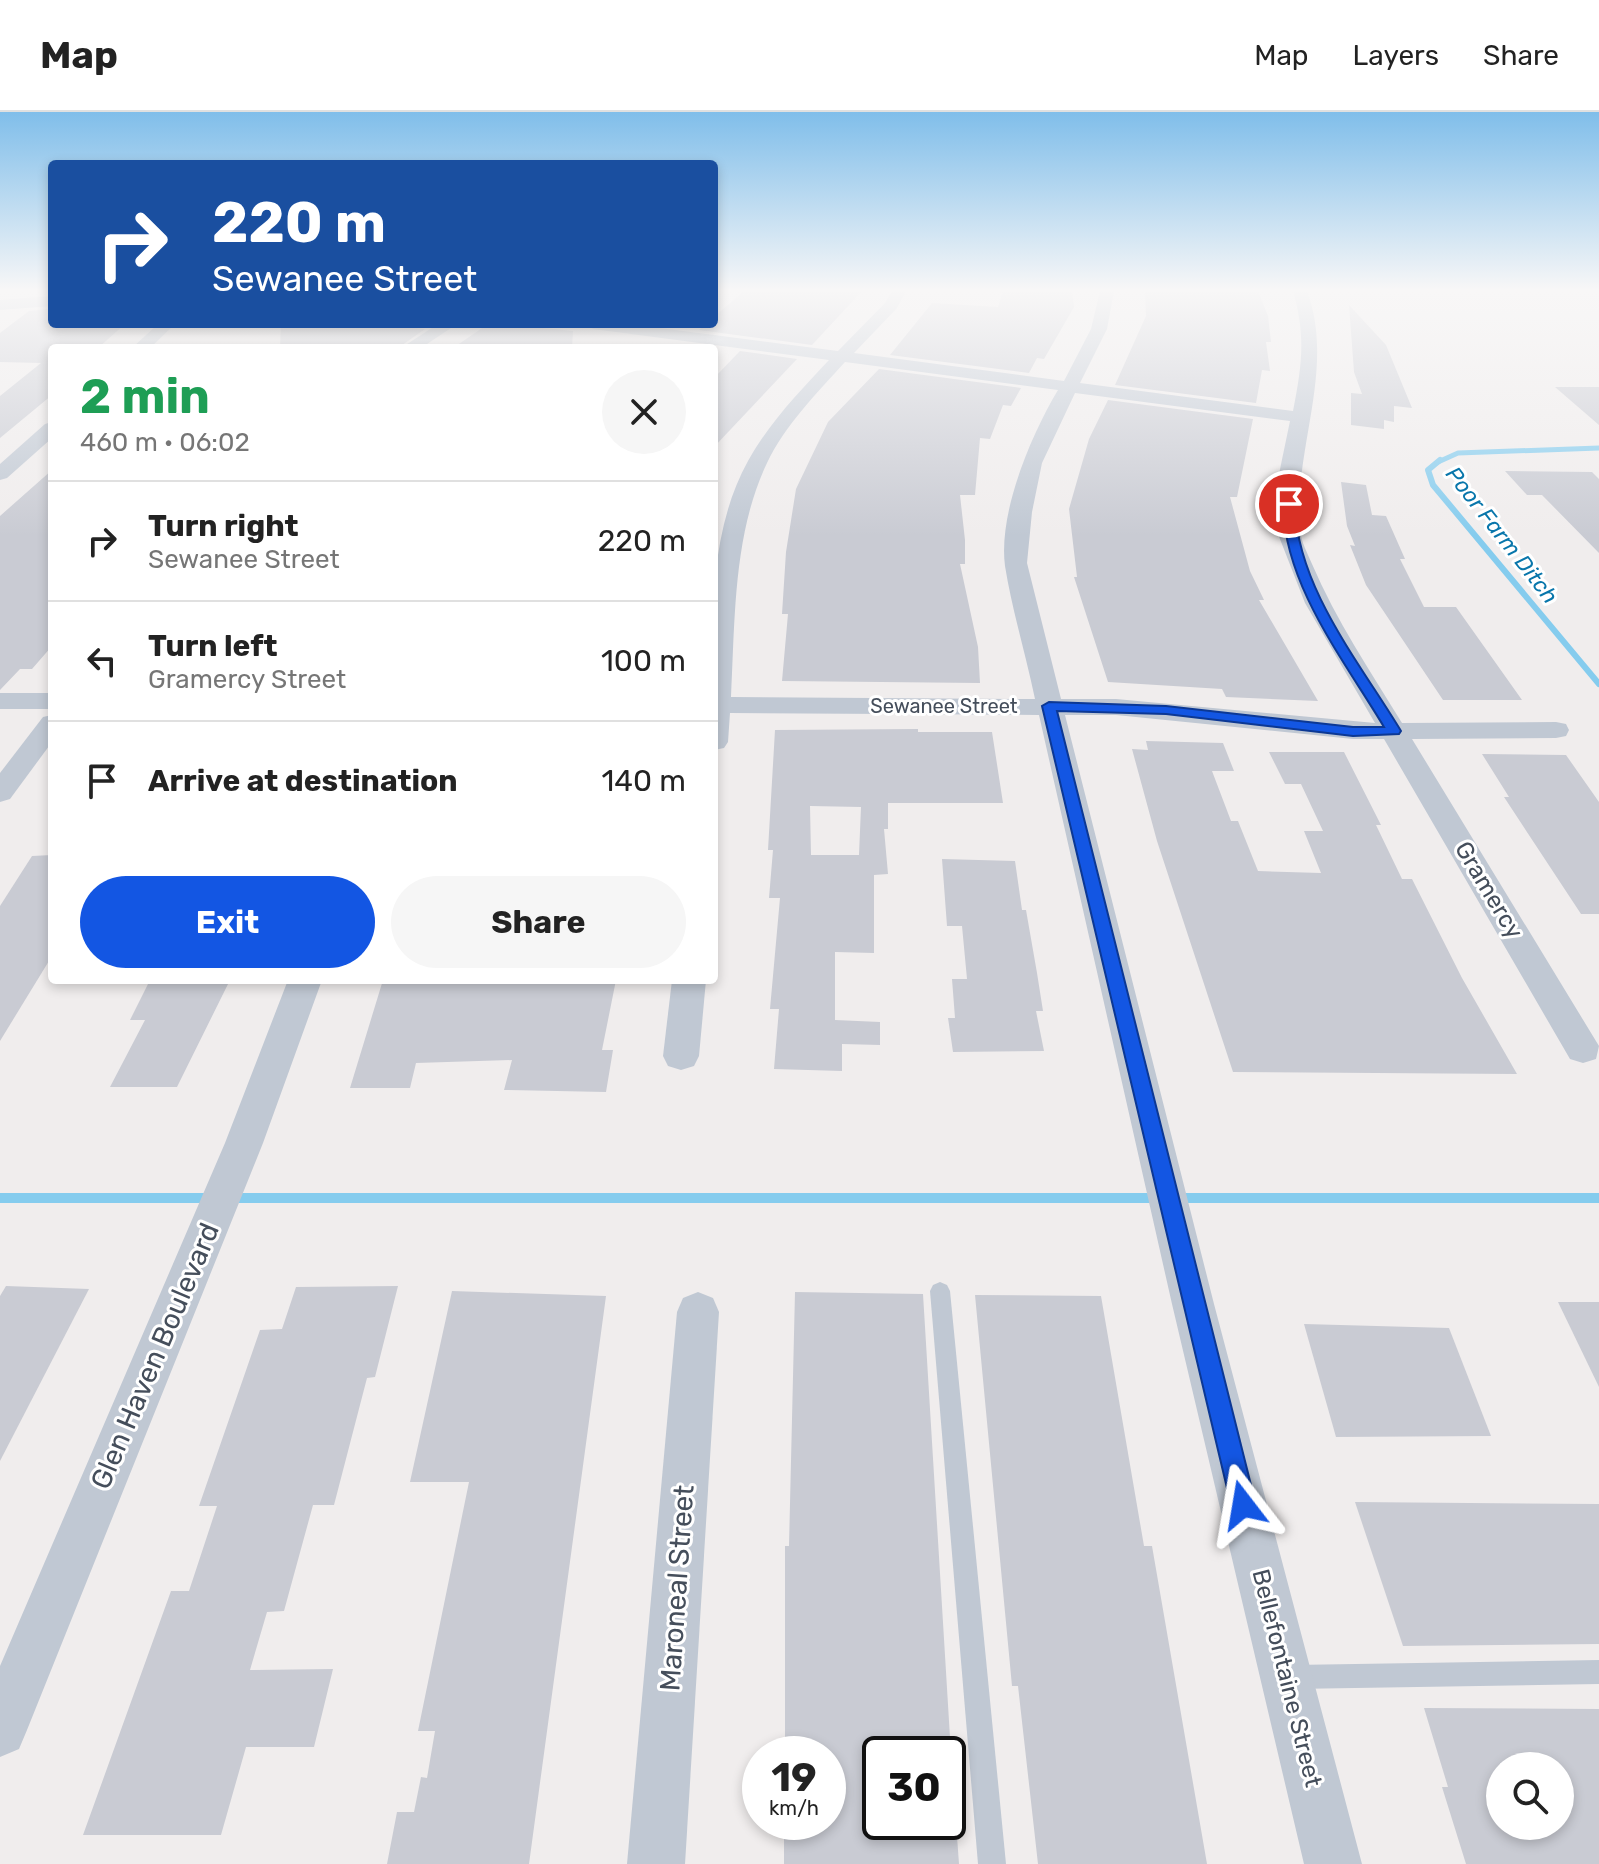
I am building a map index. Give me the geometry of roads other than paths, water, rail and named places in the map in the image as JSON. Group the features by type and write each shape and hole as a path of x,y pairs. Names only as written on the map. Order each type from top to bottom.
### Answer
{"street":[{"path":"718,685 731,557 745,489 783,423 828,373"},
{"path":"966,373 1300,417"},
{"name":"Bellefontaine Street","path":"1078,373 1046,428 1029,468 1021,498 1016,563 1152,1137 1333,1864"},
{"name":"Gramercy","path":"1309,373 1289,474 1289,534 1317,603 1583,1049"},
{"path":"0,474 48,432"},
{"path":"0,701 48,701"},
{"name":"Sewanee Street","path":"718,705 1049,706 1166,710 1353,731 1556,730"},
{"path":"0,793 48,728"},
{"name":"Glen Haven Boulevard","path":"0,1730 244,1143 304,984"},
{"path":"681,1056 689,984"},
{"name":"Maroneal Street","path":"656,1864 698,1312"}],"lane":[{"path":"940,1291 992,1864"},
{"path":"1287,1678 1599,1672"}],"waterway":[{"name":"Poor Farm Ditch","path":"1438,462 1458,453 1599,448"},
{"name":"Poor Farm Ditch","path":"1440,460 1428,470 1433,485 1599,684"},
{"path":"0,1198 212,1198"},
{"path":"230,1198 1160,1198"},
{"path":"1178,1198 1599,1198"}]}
